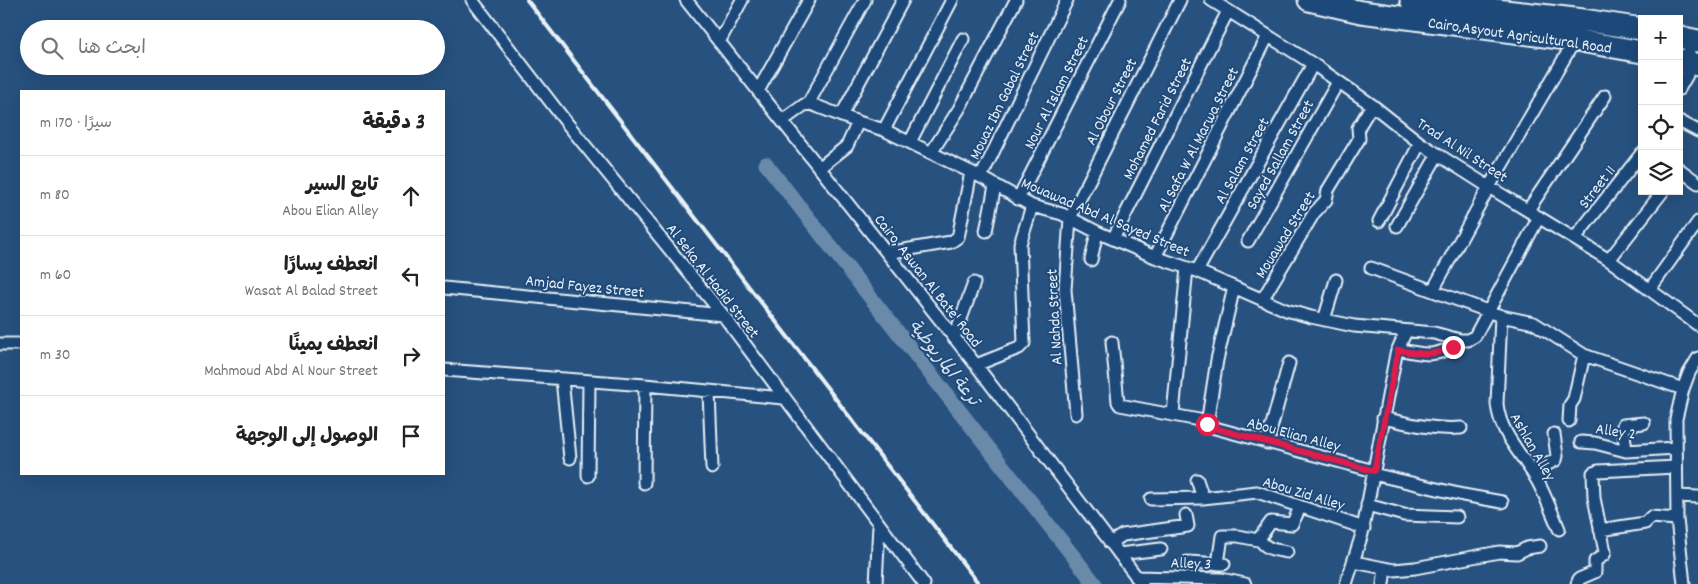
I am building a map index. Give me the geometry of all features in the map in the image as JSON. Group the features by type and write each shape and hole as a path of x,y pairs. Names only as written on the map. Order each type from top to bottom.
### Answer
{"highway":[{"name":"Cairo,Asyout Agricultural Road","path":"1310,0 1369,13 1575,40 1638,51"},
{"name":"Cairo,Asyout Agricultural Road","path":"1411,0 1583,20 1638,29"}],"street":[{"name":"Al Seka Al Hadid Street","path":"472,0 566,122 723,316 924,584"},
{"name":"Cairo, Aswan Al Bate' Road","path":"686,0 976,365 1139,580"},
{"path":"719,42 742,0"},
{"path":"758,91 809,0"},
{"path":"782,121 808,104 865,0"},
{"path":"841,116 902,0"},
{"path":"884,130 952,0"},
{"path":"931,152 958,109 1016,0"},
{"name":"Mouaz Ibn Gabal Street","path":"887,253 955,240 959,233 976,174 1067,0"},
{"name":"Nour Al Islam Street","path":"1018,199 1120,0"},
{"name":"Al Obour Street","path":"1070,218 1180,0"},
{"name":"Trad Al Nil Street","path":"1211,0 1313,64 1372,105 1420,143 1609,260 1650,288 1698,325"},
{"name":"Mohamed Farid Street","path":"1114,239 1228,11"},
{"name":"Al Safa W Al Marwa Street","path":"1155,257 1268,36"},
{"path":"910,142 963,39"},
{"path":"1683,83 1686,78 1689,39"},
{"path":"1433,290 1489,187 1575,40"},
{"name":"Al Salam Street","path":"1192,270 1313,64"},
{"name":"Sayed Sallam Street","path":"1248,241 1338,82"},
{"path":"1528,210 1606,96"},
{"name":"Mouawad Abd Al Sayed Street","path":"808,104 884,130 976,174 1032,206 1062,214 1096,232 1234,287 1286,310 1324,320 1363,327 1434,333 1460,340"},
{"name":"Mouawad Street","path":"1262,300 1314,213 1326,200 1328,190 1359,139 1358,128 1372,105"},
{"path":"819,168 847,146 858,122"},
{"path":"1683,123 1698,131"},
{"path":"1379,222 1420,143"},
{"path":"1397,226 1438,154"},
{"name":"Street 11","path":"1575,238 1638,159"},
{"path":"1683,173 1698,183"},
{"path":"986,231 995,186"},
{"path":"1609,260 1660,195"},
{"path":"976,365 1019,348 1024,343 1020,244 1032,206"},
{"path":"1398,350 1431,355 1453,347 1460,340 1468,340 1475,336 1495,313 1539,217"},
{"name":"Al Nahda Street","path":"1070,218 1065,290 1076,414"},
{"path":"1650,288 1698,222"},
{"path":"1091,260 1096,232"},
{"path":"1371,268 1495,313 1534,323 1584,355 1683,389"},
{"path":"1173,414 1192,270"},
{"path":"1324,320 1336,280"},
{"path":"954,338 974,283"},
{"path":"1207,424 1217,360 1234,287"},
{"name":"Amjad Fayez Street","path":"445,288 723,316"},
{"name":"Ashlan Alley","path":"1495,313 1498,415 1504,431 1539,484 1558,529"},
{"path":"1346,584 1364,528 1383,418 1398,350 1406,331"},
{"name":"Abou Elian Alley","path":"1112,342 1119,403 1199,420 1214,428 1373,472 1463,495 1502,502"},
{"path":"0,344 20,344"},
{"path":"1569,422 1570,404 1574,399 1584,355"},
{"path":"1684,584 1677,519 1676,419 1683,389 1689,373 1698,358"},
{"path":"1267,443 1289,363"},
{"path":"445,370 562,378 783,398"},
{"path":"562,378 570,458"},
{"path":"588,476 590,381"},
{"path":"644,483 645,385"},
{"path":"709,392 712,468"},
{"path":"1383,418 1434,428 1461,428"},
{"path":"1626,450 1623,425 1644,423"},
{"path":"1532,472 1556,460 1554,434"},
{"name":"Alley 2","path":"1581,442 1602,444 1626,450 1676,448"},
{"path":"1577,584 1579,579 1595,572 1595,561 1605,554 1594,498 1592,475 1594,472 1676,467"},
{"path":"1197,480 1203,498"},
{"name":"Abou Zid Alley","path":"1151,499 1203,498 1257,492 1364,528"},
{"path":"1676,496 1698,497"},
{"path":"1368,505 1404,516 1457,517"},
{"path":"1260,539 1271,522 1292,524 1300,508"},
{"path":"1110,543 1124,535 1188,526 1186,515"},
{"path":"1600,530 1645,523 1651,517 1677,519"},
{"path":"876,584 879,525"},
{"path":"1187,562 1222,564 1222,536 1260,539"},
{"path":"1260,539 1267,547 1287,552"},
{"path":"1354,562 1394,570 1415,568 1499,552 1517,553 1527,548 1540,546"},
{"path":"1119,554 1161,549"},
{"path":"1383,584 1385,569"},
{"name":"Alley 3","path":"1139,580 1222,580 1245,584"}],"waterway":[{"name":"ترعة الماريوطية","path":"766,164 1095,584"}],"railway":[{"path":"527,0 979,584"}],"route":[{"path":"1207,424 1214,428 1267,443 1374,471 1398,350 1431,355 1453,347"}]}
